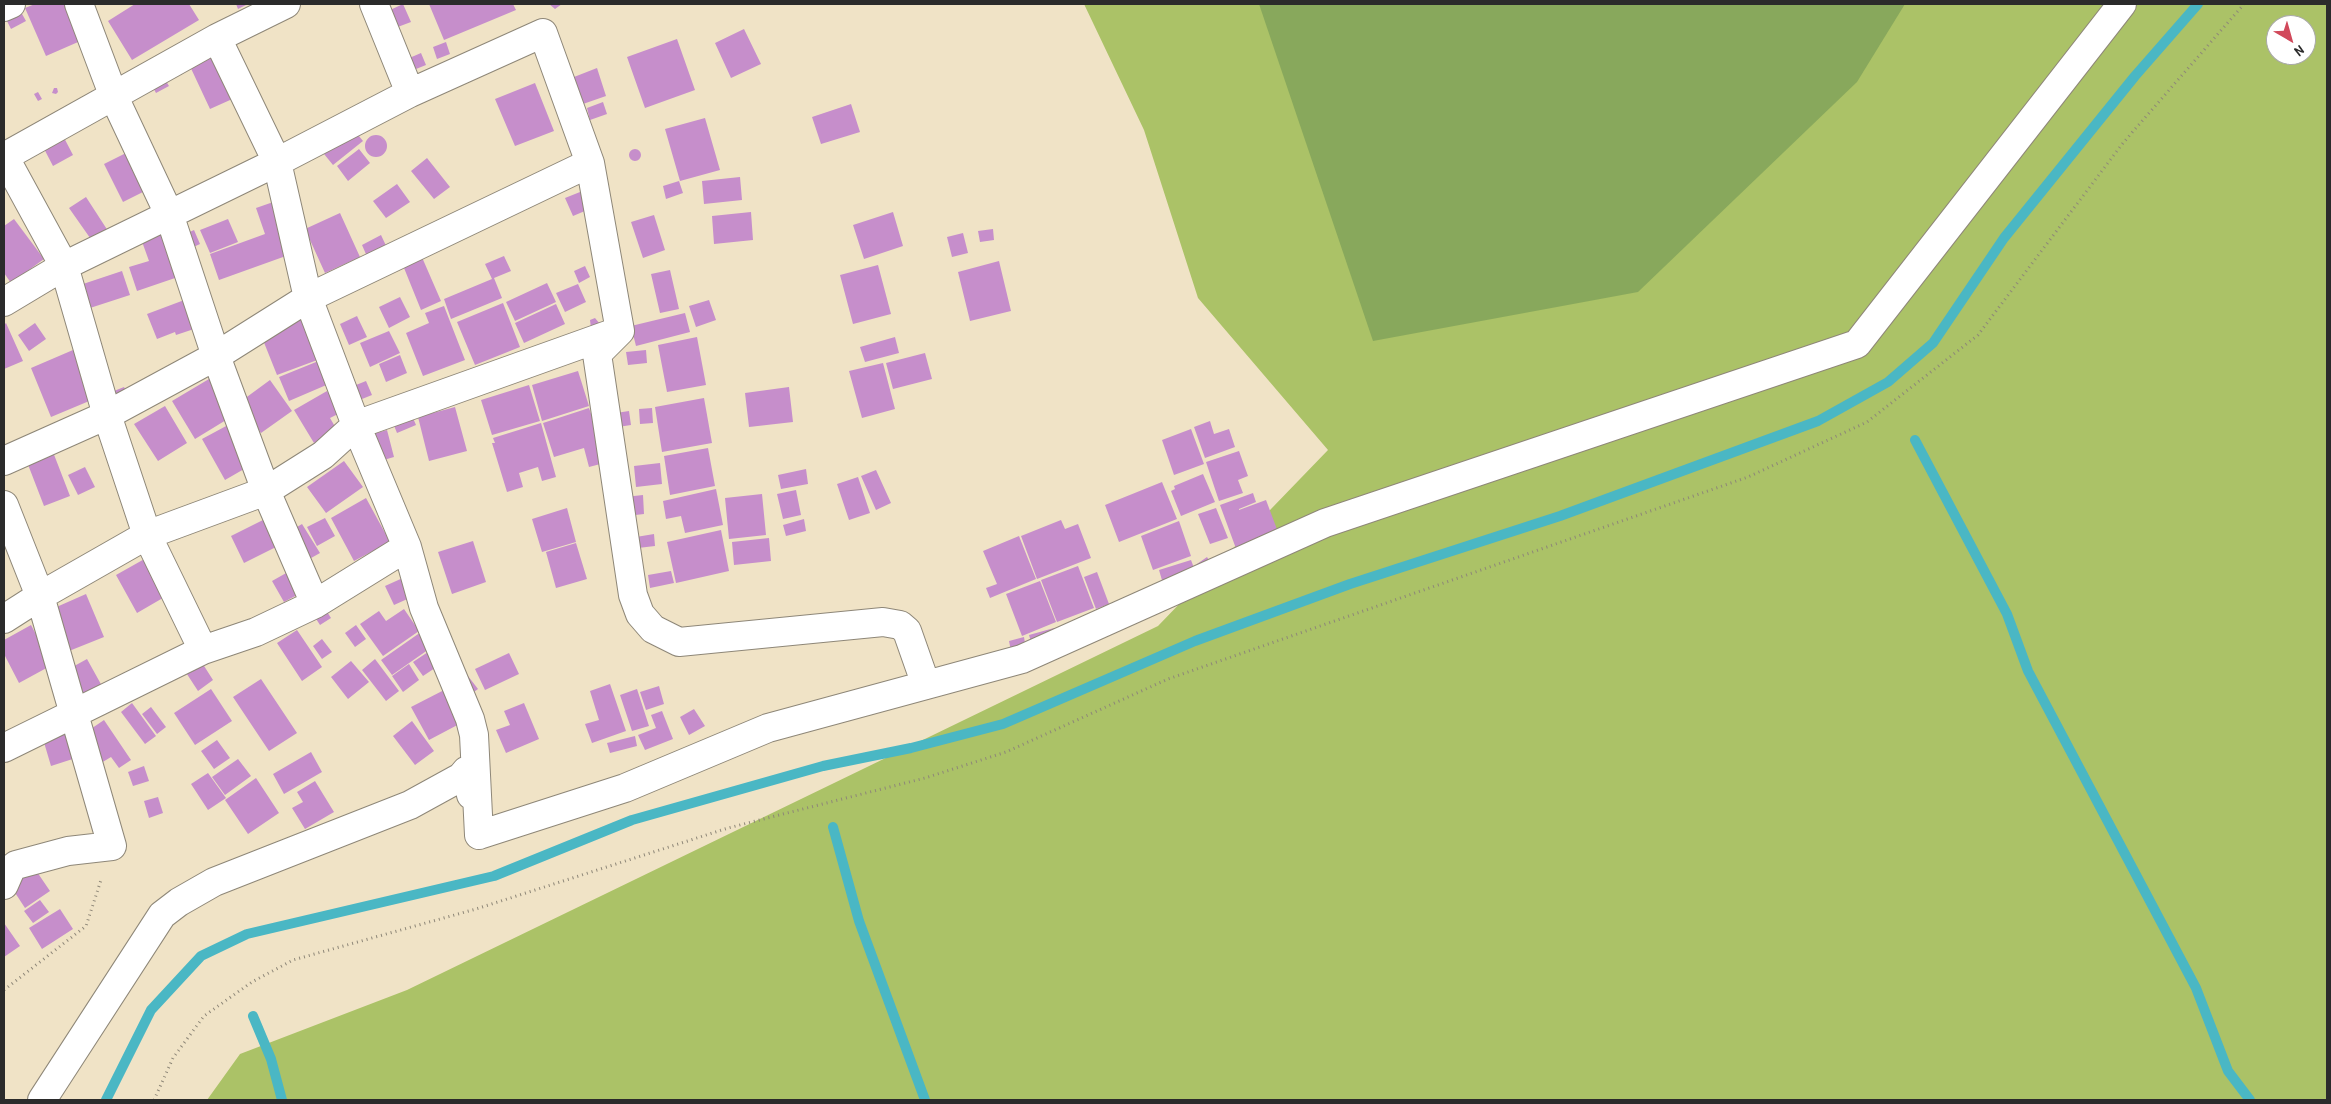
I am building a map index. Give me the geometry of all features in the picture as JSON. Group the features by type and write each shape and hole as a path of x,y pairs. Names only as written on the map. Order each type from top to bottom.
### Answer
{"street":[{"path":"4,7 10,4"},
{"path":"79,4 114,97 169,214 216,356 266,491 315,604"},
{"path":"202,650 147,535 107,415 64,266 4,157 217,38 286,4"},
{"path":"374,4 410,93"},
{"path":"479,835 625,788 768,728 1022,658 1325,523 1857,344 2122,4"},
{"path":"4,302 64,266 277,162 410,93 543,33 590,163 620,331"},
{"path":"217,38 277,162 308,298 356,425 407,547 424,608 470,719 474,735 479,835"},
{"path":"4,461 107,415 216,356 308,298 590,163"},
{"path":"620,331 597,354 633,595 640,614 653,629 679,642 883,622 900,625 907,632 926,685"},
{"path":"4,619 40,596 147,535 266,491 324,455 356,425 620,331"},
{"path":"4,505 40,596 112,846 68,851 16,865 11,868 4,885"},
{"path":"4,748 202,650 256,632 315,604 407,547"},
{"path":"42,1100 162,915 179,902 214,882 410,805 461,777 466,771 479,835"}],"path":[{"path":"154,1100 173,1058 204,1016 252,982 293,960 476,908 728,828 925,778 1006,752 1168,679 1748,477 1867,422 1978,335 2123,143 2244,4"},
{"path":"4,990 86,926 112,846"}],"green space":[{"path":"1084,4 2327,4 2327,1100 207,1100 240,1054 407,990 1158,626 1328,450 1198,298 1144,130"},
{"path":"1259,4 1905,4 1857,82 1638,292 1373,341"}],"building":[{"path":"35,4 69,4 85,39 46,56 25,8"},
{"path":"135,4 189,4 199,20 132,60 108,21"},
{"path":"236,4 248,4 238,9"},
{"path":"403,4 411,22 395,28 388,11"},
{"path":"429,4 513,4 516,10 444,40"},
{"path":"549,4 562,4 555,9"},
{"path":"17,5 26,21 11,29 4,15"},
{"path":"744,29 761,64 731,78 715,43"},
{"path":"677,39 695,90 645,108 627,57"},
{"path":"446,42 450,54 437,59 433,47"},
{"path":"217,49 239,96 210,109 188,62"},
{"path":"421,53 426,65 411,71 407,59"},
{"path":"597,68 606,96 583,104 574,77"},
{"path":"161,73 169,86 156,93 149,80"},
{"path":"535,83 554,131 515,146 495,99"},
{"path":"54,88 57,88 58,92 56,94 52,93"},
{"path":"38,92 42,99 38,101 34,94"},
{"path":"603,102 607,114 590,120 587,108"},
{"path":"851,104 860,132 821,144 812,117"},
{"path":"705,118 720,170 680,181 665,129"},
{"path":"354,130 363,141 333,165 324,154"},
{"path":"61,132 73,155 53,166 41,143"},
{"path":"376,135 384,138 387,146 384,154 376,157 368,154 365,146 368,138"},
{"path":"359,149 370,163 348,181 337,166"},
{"path":"633,149 637,149 641,155 637,161 633,161 629,157 629,153"},
{"path":"128,152 147,190 123,202 104,164"},
{"path":"427,158 450,187 434,199 411,171"},
{"path":"740,177 742,200 704,204 702,181"},
{"path":"679,181 683,193 666,199 663,186"},
{"path":"397,184 410,202 386,218 373,201"},
{"path":"585,190 592,208 573,216 565,198"},
{"path":"86,197 110,234 95,245 69,208"},
{"path":"279,200 297,252 219,280 210,254 265,234 256,208"},
{"path":"751,212 753,240 714,244 712,216"},
{"path":"893,212 903,246 864,259 853,225"},
{"path":"340,213 360,257 325,273 305,229"},
{"path":"654,215 665,250 643,258 631,222"},
{"path":"14,219 44,259 11,283 4,273 4,226"},
{"path":"228,219 238,242 210,253 200,230"},
{"path":"161,228 178,277 137,291 129,267 149,261 140,236"},
{"path":"993,229 994,240 980,242 978,231"},
{"path":"194,230 200,244 187,250 181,236"},
{"path":"963,233 968,253 952,257 947,237"},
{"path":"381,235 389,252 369,261 362,245"},
{"path":"421,255 441,301 421,310 402,263"},
{"path":"504,256 511,271 494,278 502,298 451,319 444,299 492,279 485,264"},
{"path":"999,261 1011,311 970,321 958,272"},
{"path":"878,265 891,314 853,324 840,275"},
{"path":"585,266 590,277 579,283 574,271"},
{"path":"670,270 679,309 660,313 651,274"},
{"path":"122,271 130,295 90,308 83,284"},
{"path":"547,283 556,302 515,321 506,302"},
{"path":"578,284 586,302 565,312 556,293"},
{"path":"400,297 410,317 389,328 379,307"},
{"path":"187,299 197,328 176,335 175,332 157,339 147,314"},
{"path":"709,300 716,320 696,327 689,306"},
{"path":"503,303 520,347 475,365 457,322"},
{"path":"556,304 565,324 524,343 515,323"},
{"path":"444,306 465,360 423,376 406,333 429,323 425,313"},
{"path":"685,313 690,332 636,346 631,326"},
{"path":"357,316 367,337 349,345 340,324"},
{"path":"304,318 320,359 277,375 261,335"},
{"path":"595,318 600,324 591,328 590,320"},
{"path":"6,323 23,361 4,369 4,325"},
{"path":"35,323 46,339 29,351 18,335"},
{"path":"389,331 400,353 370,367 360,343"},
{"path":"697,337 706,385 667,392 658,345"},
{"path":"895,337 899,353 865,362 860,347"},
{"path":"73,350 94,399 51,417 31,368"},
{"path":"646,350 647,363 628,365 626,352"},
{"path":"925,353 932,379 893,389 886,363"},
{"path":"400,355 407,373 386,382 379,364"},
{"path":"321,360 331,383 289,401 279,377"},
{"path":"883,363 895,409 862,418 849,371"},
{"path":"578,371 589,406 542,421 532,385"},
{"path":"209,379 231,417 195,439 172,401"},
{"path":"270,380 292,411 261,433 240,402"},
{"path":"366,381 372,395 357,401 351,387"},
{"path":"529,385 540,421 492,435 481,400"},
{"path":"124,387 129,397 113,404 109,393"},
{"path":"789,387 793,422 749,427 745,393"},
{"path":"327,391 340,413 330,418 337,430 314,443 294,410"},
{"path":"704,398 712,443 662,452 655,407"},
{"path":"165,406 187,443 158,461 134,424"},
{"path":"455,407 467,451 429,461 418,417"},
{"path":"589,408 608,462 589,467 584,448 554,457 543,423"},
{"path":"652,408 653,423 640,424 639,409"},
{"path":"410,411 416,425 397,433 391,418"},
{"path":"629,411 631,425 618,427 616,413"},
{"path":"1210,421 1214,434 1229,429 1235,447 1205,458 1194,427"},
{"path":"541,423 556,477 542,481 538,467 519,473 523,487 507,492 492,443 495,443 493,438"},
{"path":"228,425 251,465 225,480 202,439"},
{"path":"1191,429 1204,464 1174,475 1162,440"},
{"path":"387,430 394,457 373,463 366,436"},
{"path":"708,448 715,486 670,495 664,456"},
{"path":"1239,451 1248,476 1238,480 1243,493 1219,501 1206,462"},
{"path":"53,452 70,496 44,506 27,462"},
{"path":"344,461 363,487 326,513 307,487"},
{"path":"660,463 662,484 636,487 634,466"},
{"path":"85,467 95,487 78,495 68,475"},
{"path":"806,469 808,484 781,489 778,475"},
{"path":"876,470 891,503 876,510 861,476"},
{"path":"1203,474 1215,502 1181,516 1171,491 1175,489 1174,486"},
{"path":"858,477 870,513 849,520 837,484"},
{"path":"1162,482 1177,519 1119,542 1105,505"},
{"path":"716,489 723,525 685,533 681,516 666,519 663,501"},
{"path":"796,490 801,515 783,519 777,494"},
{"path":"1253,493 1256,502 1239,510 1266,500 1281,540 1238,554 1220,505"},
{"path":"762,494 766,535 729,539 725,498"},
{"path":"643,495 644,514 627,516 625,497"},
{"path":"366,498 390,542 354,561 331,518"},
{"path":"567,508 576,542 542,552 532,519"},
{"path":"1216,508 1228,538 1210,544 1198,514"},
{"path":"325,518 335,536 317,546 307,527"},
{"path":"265,519 278,546 244,563 231,536"},
{"path":"804,519 806,531 786,536 783,525"},
{"path":"1061,520 1065,529 1078,524 1091,558 1037,579 1021,536"},
{"path":"1179,521 1191,556 1153,570 1141,536"},
{"path":"302,524 320,553 304,562 287,533"},
{"path":"721,530 729,571 676,583 667,542"},
{"path":"654,534 655,546 638,548 636,537"},
{"path":"1019,536 1036,579 990,598 986,588 997,584 983,551"},
{"path":"769,538 771,561 734,565 732,542"},
{"path":"473,541 486,582 452,594 438,552"},
{"path":"576,543 587,579 556,588 546,552"},
{"path":"148,557 168,595 137,613 116,575"},
{"path":"1207,557 1215,570 1205,577 1197,564"},
{"path":"1191,560 1197,576 1164,587 1159,570"},
{"path":"1078,566 1094,608 1057,622 1041,580"},
{"path":"671,571 674,583 650,588 648,575"},
{"path":"288,572 299,594 284,602 272,581"},
{"path":"1097,572 1109,604 1096,609 1084,577"},
{"path":"405,577 414,596 394,605 385,586"},
{"path":"1040,581 1056,622 1022,636 1006,594"},
{"path":"86,594 104,637 69,651 52,609"},
{"path":"322,604 331,618 320,625 311,611"},
{"path":"404,609 419,631 383,656 360,624 379,611 386,621"},
{"path":"31,625 52,665 19,683 4,654 4,640"},
{"path":"356,625 366,639 355,647 345,633"},
{"path":"1054,628 1056,636 1031,642 1029,635"},
{"path":"297,630 322,667 302,681 277,643"},
{"path":"421,632 432,647 392,675 381,660"},
{"path":"1024,637 1026,649 1011,651 1009,641"},
{"path":"322,639 332,652 322,659 313,646"},
{"path":"431,650 441,664 423,676 413,662"},
{"path":"509,653 519,674 485,690 475,669"},
{"path":"199,658 213,680 198,691 183,668"},
{"path":"87,659 102,686 82,697 67,670"},
{"path":"375,659 399,691 386,701 362,670"},
{"path":"351,661 369,682 348,699 331,677"},
{"path":"409,664 419,680 403,692 392,676"},
{"path":"468,676 478,689 467,697 458,683"},
{"path":"261,679 297,733 269,751 233,697"},
{"path":"610,684 626,731 592,743 585,724 599,720 590,691"},
{"path":"659,686 664,704 646,710 640,692"},
{"path":"448,688 465,721 429,740 411,707"},
{"path":"211,689 232,721 195,745 174,713"},
{"path":"637,689 649,726 632,731 620,695"},
{"path":"132,703 156,736 145,744 121,712"},
{"path":"524,703 539,739 506,753 496,730 510,725 504,711"},
{"path":"151,707 166,727 157,734 142,714"},
{"path":"694,709 705,726 689,735 680,717"},
{"path":"662,711 673,739 645,750 638,735 656,728 651,715"},
{"path":"104,720 131,760 119,768 111,757 101,763 82,735"},
{"path":"412,721 434,751 415,765 393,736"},
{"path":"75,729 82,756 51,766 43,739"},
{"path":"635,736 637,746 610,753 607,743"},
{"path":"217,740 230,758 214,769 201,751"},
{"path":"311,752 322,772 284,794 273,774"},
{"path":"238,759 251,776 225,795 212,777"},
{"path":"144,766 149,781 133,786 128,772"},
{"path":"208,773 226,798 208,810 191,784"},
{"path":"256,778 279,813 248,834 225,800"},
{"path":"315,781 334,812 305,829 292,808 303,802 297,792"},
{"path":"158,797 163,813 149,818 144,801"},
{"path":"35,869 50,891 25,908 10,885"},
{"path":"40,900 49,912 33,923 24,911"},
{"path":"60,909 73,929 42,949 29,928"},
{"path":"4,923 20,946 4,957"}],"waterway":[{"path":"106,1100 151,1010 201,956 247,934 494,876 632,820 823,766 911,748 1003,724 1195,641 1350,584 1560,516 1818,421 1888,382 1933,343 2004,238 2135,76 2198,4"},
{"path":"1915,440 2007,614 2028,671 2196,988 2228,1071 2250,1100"},
{"path":"833,827 859,921 925,1100"},
{"path":"253,1016 271,1059 282,1100"}]}
